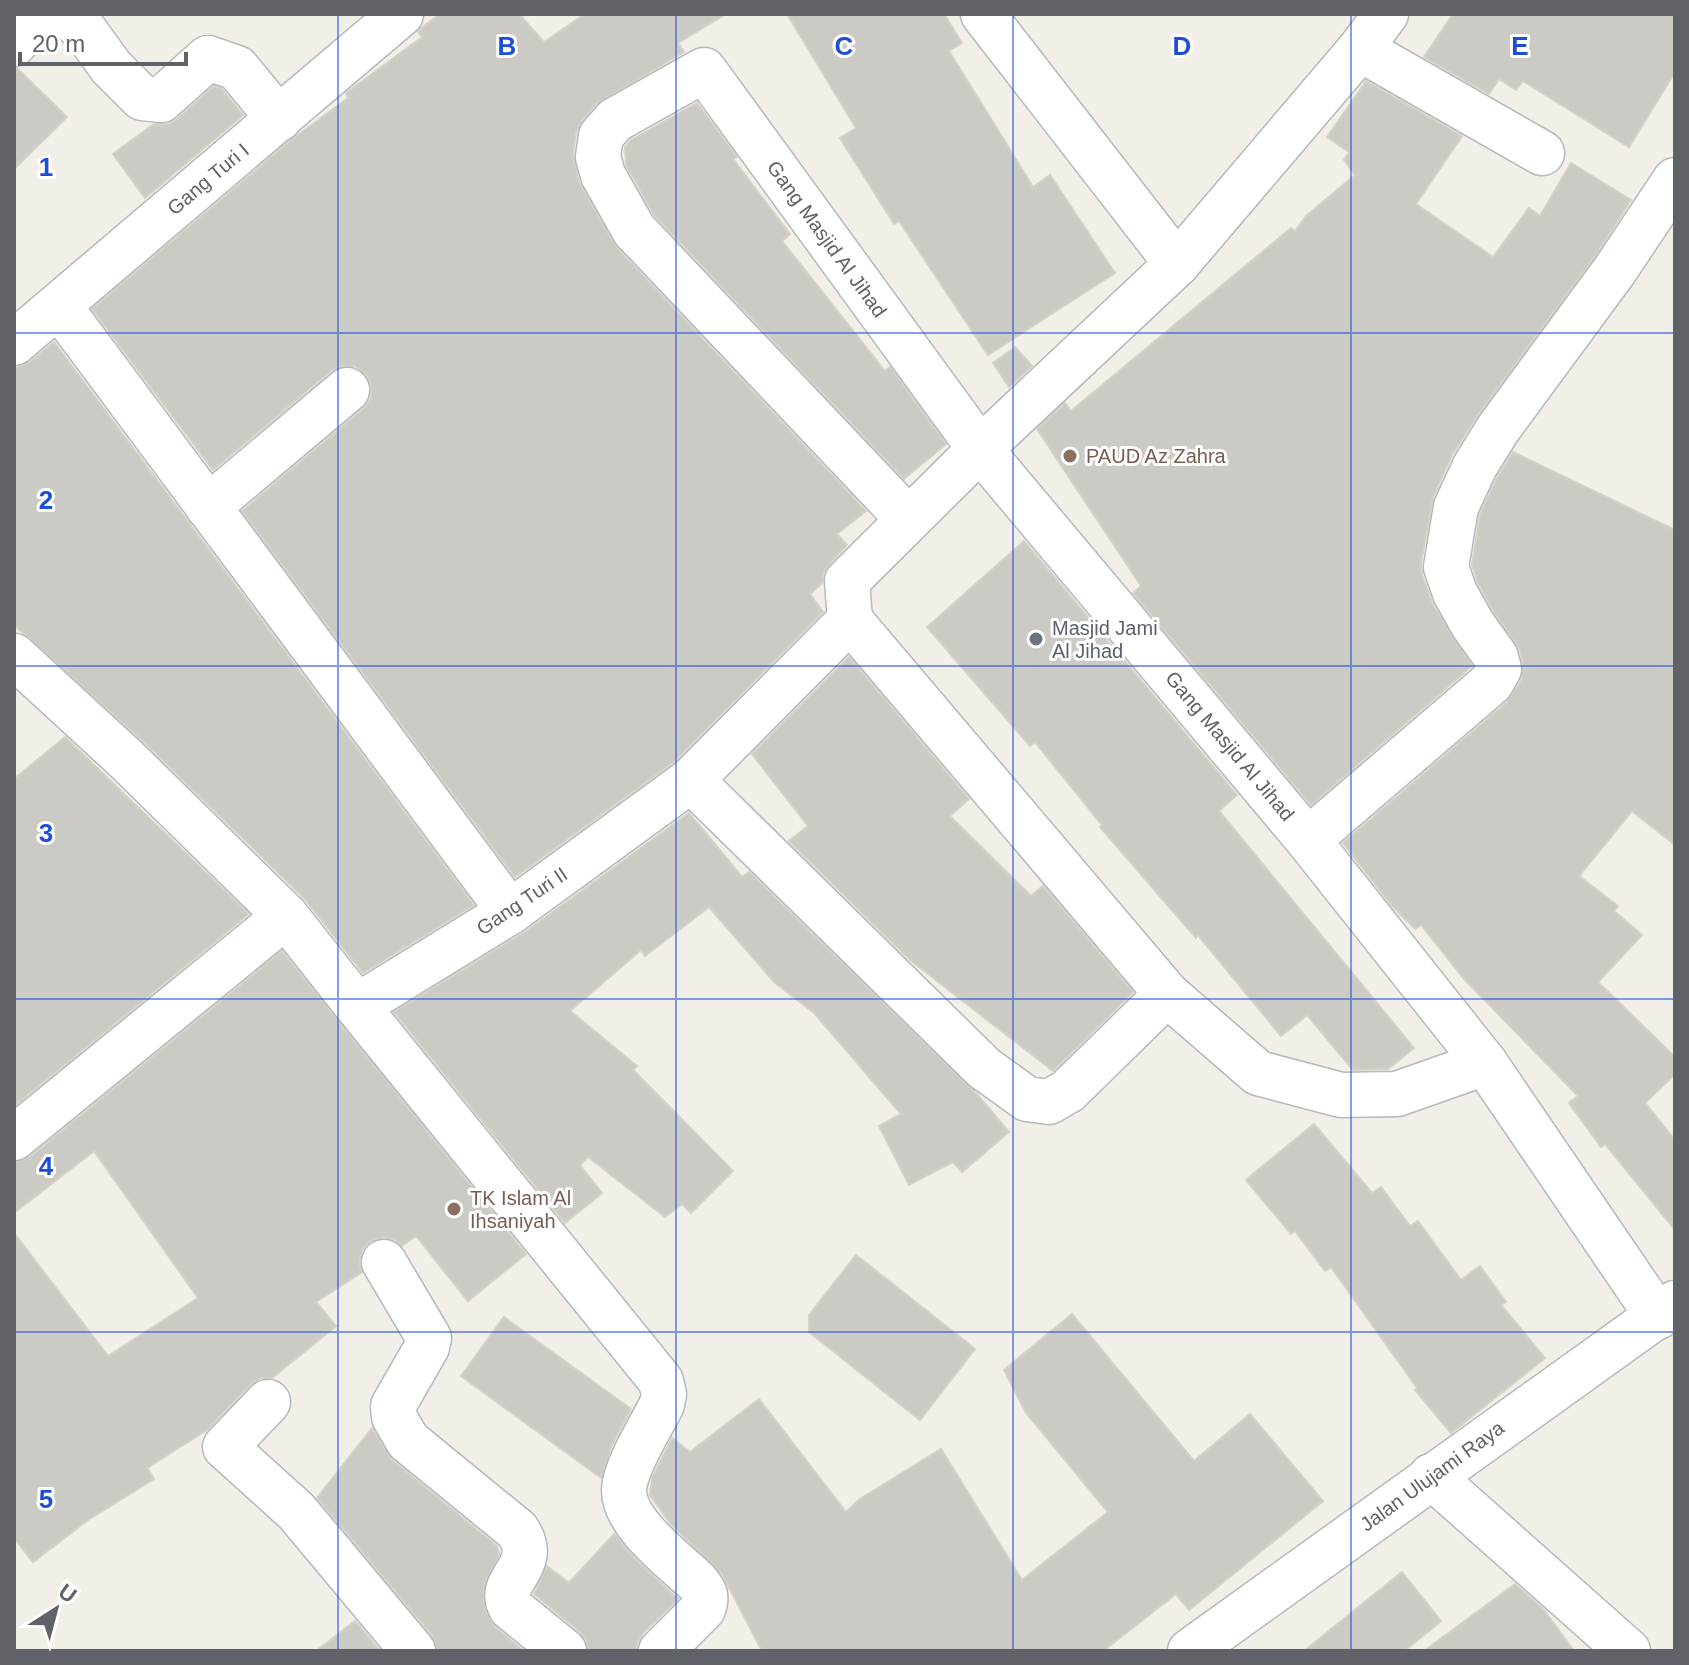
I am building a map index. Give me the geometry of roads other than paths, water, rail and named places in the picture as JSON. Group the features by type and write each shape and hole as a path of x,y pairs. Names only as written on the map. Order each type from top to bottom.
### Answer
{"street":[{"path":"14,44 33,23 48,14"},
{"path":"66,14 85,31 111,67 142,98 161,100 208,58 237,68 279,119"},
{"name":"Gang Turi I","path":"14,343 401,14"},
{"path":"983,14 1177,264"},
{"path":"1386,14 1360,49 1177,264 980,449 847,581 850,620 1167,994 1258,1073 1341,1095 1397,1094 1485,1063"},
{"path":"1360,49 1542,153"},
{"name":"Gang Masjid Al Jihad","path":"908,519 634,230 603,175 598,157 601,136 615,120 704,70 980,449 1308,840 1485,1063 1666,1310"},
{"path":"1308,840 1496,676 1499,669 1496,657 1455,593 1446,567 1456,507 1475,466 1498,429 1615,270 1675,180"},
{"path":"59,306 510,912"},
{"path":"208,507 347,390"},
{"name":"Gang Turi II","path":"357,1006 510,912 691,780 850,620"},
{"path":"14,656 127,760 286,916 661,1381 664,1394 662,1404 629,1470 624,1489 627,1506 634,1522 706,1593 703,1609 661,1651"},
{"path":"691,780 984,1068 1027,1099 1049,1102 1068,1091 1167,994"},
{"path":"14,1138 286,916"},
{"path":"384,1262 429,1338 427,1347 393,1406 399,1429 408,1441 517,1530 525,1542 525,1559 506,1600 511,1608 564,1651"},
{"name":"Jalan Ulujami Raya","path":"1213,1645 1431,1476 1666,1310"},
{"path":"268,1402 225,1447 296,1511 413,1651"},
{"path":"1431,1476 1628,1651"}],"place":[{"name":"PAUD Az Zahra","path":"1070,456"},
{"name":"Masjid Jami Al Jihad","path":"1036,639"},
{"name":"TK Islam Al Ihsaniyah","path":"454,1209"}]}
